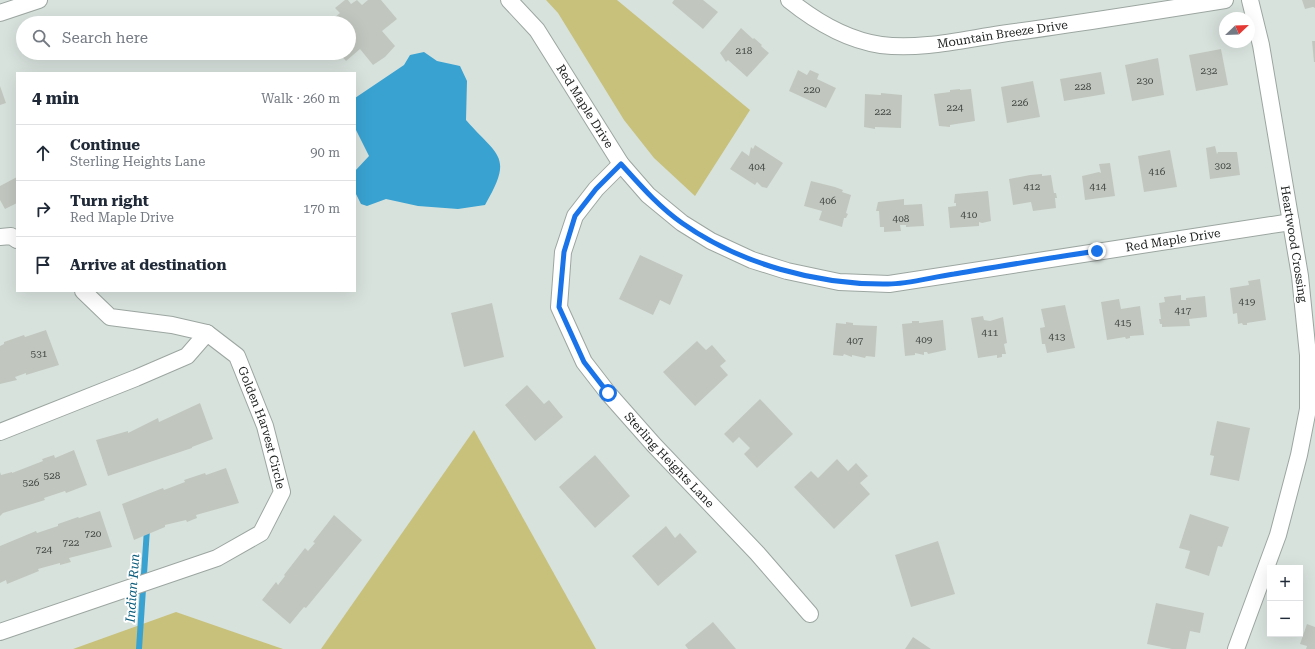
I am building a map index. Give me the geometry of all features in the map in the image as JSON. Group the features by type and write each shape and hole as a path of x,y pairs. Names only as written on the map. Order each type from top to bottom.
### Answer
{"street":[{"path":"1,8 39,0"},
{"name":"Red Maple Drive","path":"509,0 537,30 621,164 654,199 682,223 711,240 752,260 787,271 839,282 889,284 1291,222"},
{"name":"Mountain Breeze Drive","path":"789,0 809,16 847,36 879,44 910,47 1068,25 1225,0"},
{"name":"Heartwood Crossing","path":"1236,649 1278,535 1299,455 1308,409 1307,336 1291,222 1261,46 1250,0"},
{"name":"Sterling Heights Lane","path":"621,164 596,189 575,216 564,252 559,307 584,362 608,393 654,445 757,553 810,614"},
{"path":"0,237 11,236 16,239"},
{"path":"0,432 136,378 186,356 207,333 172,325 110,317 84,292"},
{"name":"Golden Harvest Circle","path":"0,632 217,558 261,533 282,492 265,426 237,356 207,333"}],"shaded area":[{"path":"546,0 617,0 750,110 695,196 654,158 624,120 558,13"},
{"path":"474,430 596,649 321,649"},
{"path":"176,612 283,649 73,649"}],"water":[{"path":"424,52 437,61 460,66 467,81 466,120 494,150 500,166 499,176 494,189 485,205 458,209 418,206 386,199 367,206 361,204 356,194 356,170 369,156 356,130 356,97 404,65 410,55"}],"building":[{"path":"345,0 348,0 351,4 357,0 362,5 368,0 381,0 397,19 382,31 395,46 385,57 373,65 360,49 356,52 356,16 336,16 340,13 335,8"},
{"path":"674,0 703,0 718,12 703,29 672,3"},
{"path":"1302,0 1315,0 1315,8 1305,9"},
{"path":"741,28 762,45 761,46 769,53 747,77 728,60 726,62 720,53"},
{"path":"1312,41 1315,41 1315,62 1314,62"},
{"path":"1221,49 1228,85 1196,91 1189,55"},
{"path":"1158,58 1164,95 1132,101 1125,65"},
{"path":"798,70 807,75 810,70 819,74 817,79 836,88 826,108 789,91"},
{"path":"1101,72 1105,94 1064,101 1060,79"},
{"path":"1033,81 1040,117 1007,123 1001,87"},
{"path":"0,86 6,103 0,105"},
{"path":"960,89 971,89 975,121 950,125 950,127 939,126 934,94"},
{"path":"881,93 902,95 901,128 875,127 875,129 864,127 865,94 881,95"},
{"path":"755,145 783,163 767,188 762,187 757,182 755,185 730,169 742,151 749,156 751,147 753,149"},
{"path":"1215,146 1217,154 1218,152 1237,152 1240,175 1210,179 1206,148"},
{"path":"1170,150 1177,187 1144,192 1138,156"},
{"path":"1110,163 1115,196 1085,200 1082,176 1099,172 1101,173 1099,164"},
{"path":"1042,174 1042,176 1051,175 1054,193 1056,193 1057,198 1055,198 1056,208 1033,211 1031,202 1013,205 1009,179"},
{"path":"16,178 16,204 5,209 0,200 0,186"},
{"path":"811,181 835,187 843,190 842,192 851,195 846,213 848,214 846,218 844,218 842,227 819,220 822,211 804,206"},
{"path":"988,191 991,221 982,223 979,222 979,226 950,228 948,207 956,206 956,203 954,203 955,194"},
{"path":"904,199 904,205 922,204 924,226 906,227 906,225 900,225 901,231 884,232 884,227 880,227 879,211 876,211 878,202"},
{"path":"640,255 683,275 670,305 660,300 653,315 619,299"},
{"path":"1260,279 1266,320 1247,323 1247,325 1243,325 1242,323 1238,324 1237,313 1233,314 1230,288 1249,285 1248,281"},
{"path":"1181,295 1181,300 1205,296 1207,317 1189,319 1190,326 1162,327 1159,319 1161,319 1159,303 1165,302 1164,297"},
{"path":"1119,299 1121,309 1140,306 1144,335 1130,336 1130,338 1126,339 1125,337 1107,340 1101,302"},
{"path":"492,303 504,357 464,367 451,313"},
{"path":"1065,305 1075,348 1047,353 1045,344 1042,344 1040,328 1045,327 1041,309"},
{"path":"983,316 984,320 990,321 1003,317 1007,343 1004,344 1006,354 1002,354 1002,357 997,358 997,355 978,358 971,318"},
{"path":"943,320 946,350 928,354 927,352 924,352 924,355 915,353 915,355 905,356 902,324 912,323 912,321 919,321 919,323"},
{"path":"846,322 853,323 853,325 877,326 875,357 866,356 865,358 852,355 852,357 844,354 843,356 833,355 836,323 846,324"},
{"path":"46,330 59,365 26,375 26,373 15,377 17,380 0,384 0,346 4,344 4,342 24,335 25,337"},
{"path":"697,341 706,350 712,345 726,361 720,366 728,375 695,406 663,372"},
{"path":"527,385 544,404 549,400 563,417 535,441 505,405"},
{"path":"760,399 793,434 757,468 744,454 750,448 739,437 733,443 724,434"},
{"path":"200,403 213,439 192,448 108,476 96,440 128,431 128,433 158,418 159,422"},
{"path":"1217,421 1250,428 1239,481 1210,475 1214,456 1210,455"},
{"path":"74,450 87,485 66,493 65,491 44,498 45,500 3,513 0,516 0,472 1,475 12,473 43,461 42,459 54,455 55,458"},
{"path":"595,455 630,496 595,528 559,487"},
{"path":"837,459 848,471 856,463 868,476 860,483 870,494 834,529 794,487 811,471 818,478"},
{"path":"226,468 239,503 196,515 197,518 187,522 186,520 165,525 165,527 134,540 122,504 163,488 164,490 185,482 184,480 205,473 206,475"},
{"path":"100,511 112,547 69,558 71,562 60,565 60,563 38,569 39,571 7,584 6,580 0,583 0,546 36,531 37,533 78,517 79,518"},
{"path":"1190,514 1229,527 1222,547 1218,546 1209,576 1185,568 1190,551 1179,548"},
{"path":"334,515 362,540 306,608 304,607 290,624 262,600 276,582 278,585 305,548 308,551 315,543 313,542"},
{"path":"666,526 675,538 680,533 697,552 658,586 632,556"},
{"path":"938,541 955,594 911,607 895,555"},
{"path":"1156,603 1204,613 1200,633 1190,631 1186,649 1172,649 1147,644"},
{"path":"713,622 736,649 688,649 685,645"},
{"path":"1307,624 1315,627 1315,649 1306,649 1307,646 1300,644"},
{"path":"913,637 931,649 905,649"}],"waterway":[{"name":"Indian Run","path":"139,649 147,529"}],"route":[{"path":"608,393 584,362 559,307 564,252 575,216 596,189 621,164 648,195 682,223 711,240 752,260 787,271 839,282 889,284 1097,251"}]}
